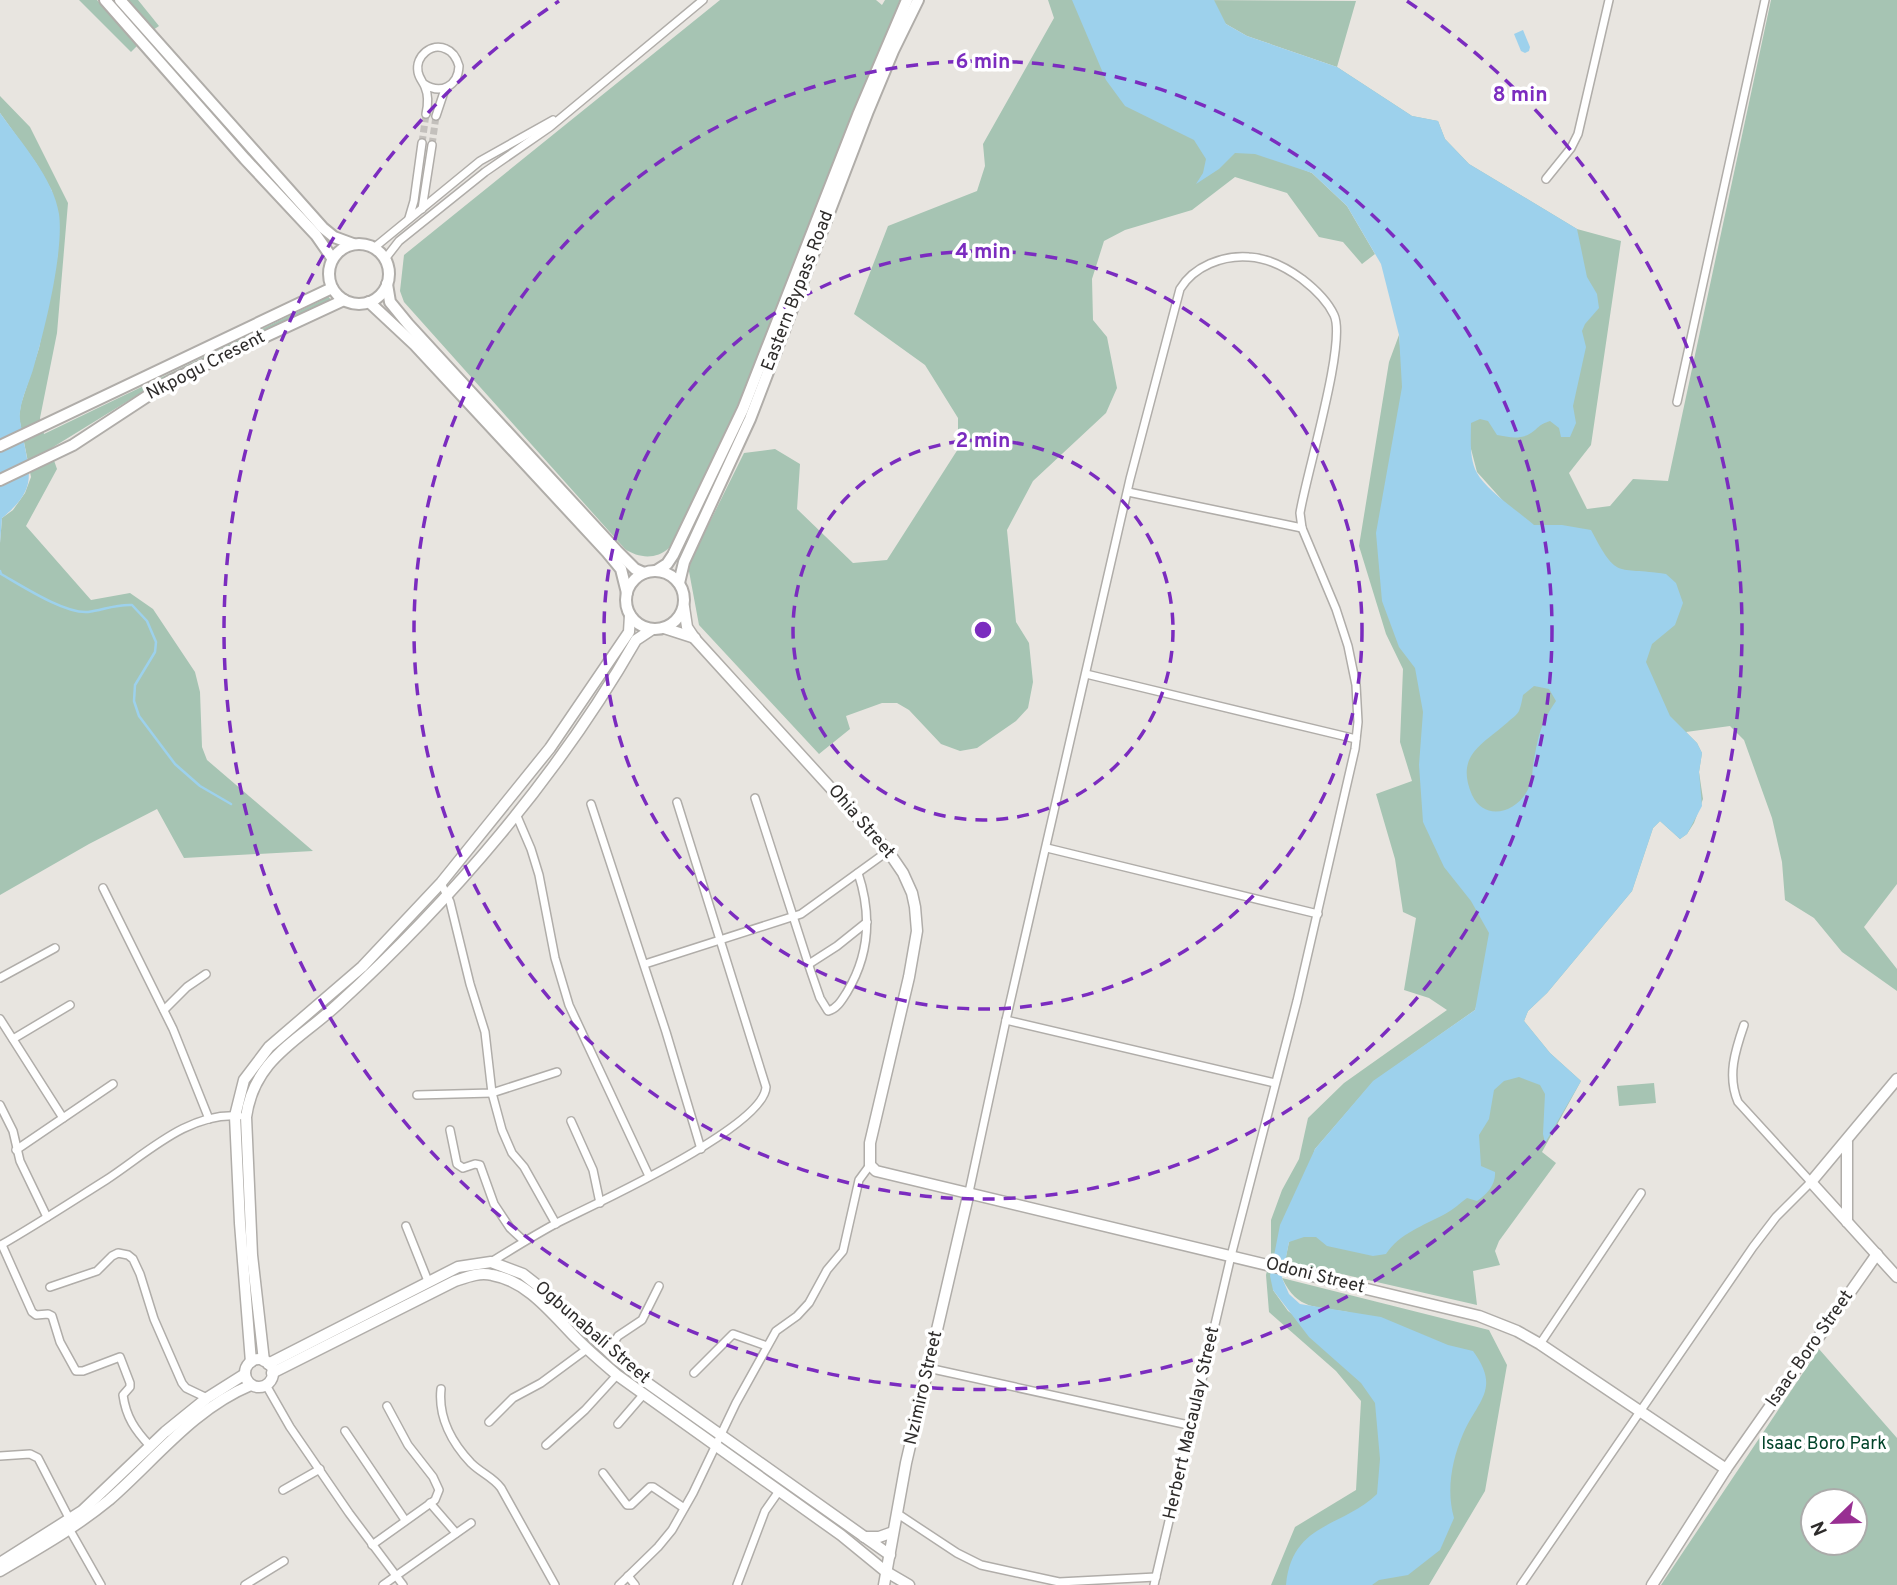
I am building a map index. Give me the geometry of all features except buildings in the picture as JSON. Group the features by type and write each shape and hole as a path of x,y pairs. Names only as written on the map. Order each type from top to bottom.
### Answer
{"main road":[{"path":"105,0 316,235 332,258"},
{"path":"120,0 323,228 334,237 375,247 385,260 389,272 387,284 390,302 408,324 617,551 635,569 644,573"},
{"name":"Eastern Bypass Road","path":"656,571 667,564 673,555 743,409 858,115 907,0"},
{"name":"Eastern Bypass Road","path":"679,583 684,562 750,419 792,304 893,51 918,0"},
{"path":"353,243 339,250 332,258 328,270 332,288 344,300 356,304 369,302 380,295 387,284"},
{"name":"Nkpogu Cresent","path":"0,446 332,288"},
{"name":"Nkpogu Cresent","path":"0,480 55,454 172,380 344,300"},
{"path":"369,302 415,345 607,552 621,569 627,593"},
{"path":"656,571 667,573 679,583 684,594 684,607 678,619 664,628 651,629 639,625 630,615 626,602 633,581 644,573 656,571"}],"street":[{"path":"385,260 399,241 417,226 485,172 550,127 703,0"},
{"path":"1546,179 1571,148 1578,134 1609,0"},
{"path":"1677,402 1765,0"},
{"path":"426,114 428,103 418,72 419,60 428,50 441,47 453,53 459,66 456,80 445,89 436,116"},
{"path":"424,84 430,88 445,89"},
{"path":"375,247 480,161 560,117"},
{"path":"408,221 414,201 422,144"},
{"path":"417,226 432,145"},
{"path":"969,1192 1128,492 1180,289 1193,273 1210,263 1225,258 1256,257 1293,273 1324,298 1335,316 1337,328 1334,361 1303,493 1301,528 1128,492"},
{"name":"Herbert Macaulay Street","path":"1155,1581 1231,1258 1318,914 1346,796 1356,739 1356,685 1348,646 1336,609 1301,528"},
{"name":"Ohia Street","path":"684,607 687,627 695,639 888,851 912,892 916,915 914,957 870,1143 870,1165"},
{"path":"0,1571 68,1523 150,1446 207,1398 245,1374 251,1362 240,1223 240,1116 244,1080 269,1047 362,967 441,883 550,748 629,632 630,615"},
{"path":"664,628 695,639"},
{"path":"0,1563 112,1497 181,1431 227,1396 251,1385 266,1385 272,1378 252,1255 240,1116 264,1068 379,967 448,895 516,814 560,754 636,640 651,629"},
{"path":"1086,674 1356,739"},
{"path":"550,748 560,754"},
{"path":"755,798 809,964 826,1010 830,1012 858,972 867,938 867,909 858,873"},
{"path":"491,1262 524,1241 701,1149 753,1110 766,1090 677,802"},
{"path":"591,804 645,964 701,1149"},
{"path":"516,814 539,874 555,958 569,1004 649,1176"},
{"path":"1047,848 1318,914"},
{"path":"645,964 793,918 812,908 888,851"},
{"path":"441,883 448,895 485,1032 492,1093 508,1147 524,1167 556,1224"},
{"path":"103,888 164,1010 209,1119"},
{"path":"809,964 867,922"},
{"path":"0,978 55,948"},
{"path":"164,1010 187,986 206,974"},
{"path":"13,1039 70,1005"},
{"path":"0,1019 63,1118"},
{"path":"1006,1020 1275,1083"},
{"path":"1744,1025 1733,1057 1733,1091 1738,1102 1897,1277"},
{"path":"417,1095 492,1093 557,1072"},
{"path":"1521,1585 1776,1217 1811,1182 1897,1079"},
{"path":"16,1150 113,1084"},
{"path":"0,1105 13,1131 16,1150 47,1217"},
{"path":"150,1446 133,1427 126,1412 123,1395 130,1383 120,1357 83,1371 76,1371 60,1342 52,1316 36,1315 32,1312 1,1245 174,1133 209,1119 240,1116"},
{"path":"571,1121 593,1170 600,1203"},
{"path":"450,1130 457,1164 463,1168 475,1164 480,1166 494,1204 510,1228 524,1241"},
{"path":"1847,1140 1847,1222"},
{"path":"619,1585 658,1547 684,1508 720,1433 776,1331 809,1303 827,1270 844,1251 859,1180 870,1165"},
{"name":"Odoni Street","path":"870,1165 886,1174 1479,1316 1517,1331 1540,1344 1726,1469"},
{"name":"Nzimiro Street","path":"884,1585 928,1368 969,1192"},
{"path":"1540,1344 1641,1193"},
{"path":"406,1226 428,1281"},
{"path":"512,1251 512,1269"},
{"path":"50,1287 97,1271 118,1253 134,1259 154,1319 182,1383 207,1398"},
{"name":"Isaac Boro Street","path":"1652,1585 1726,1469 1877,1254"},
{"name":"Ogbunabali Street","path":"268,1366 428,1281 458,1268 491,1262 533,1280 608,1352 890,1555"},
{"name":"Ogbunabali Street","path":"268,1366 455,1281 481,1274 503,1278 526,1290 617,1376 909,1585"},
{"path":"608,1352 618,1336 642,1320 659,1286"},
{"path":"694,1373 733,1334 767,1346"},
{"path":"489,1422 513,1398 541,1383 587,1349"},
{"path":"251,1362 268,1366"},
{"path":"928,1368 1192,1426"},
{"path":"245,1374 251,1385"},
{"path":"546,1445 617,1376"},
{"path":"266,1385 290,1427 402,1585"},
{"path":"441,1389 439,1405 449,1431 471,1463 502,1488 555,1585"},
{"path":"618,1424 643,1395"},
{"path":"372,1545 438,1495 438,1485 408,1445 387,1406"},
{"path":"345,1431 405,1520"},
{"path":"0,1456 30,1454 38,1458 101,1585"},
{"path":"283,1490 320,1469"},
{"path":"603,1473 627,1505 631,1505 653,1487 684,1508"},
{"path":"737,1585 765,1511 779,1491"},
{"path":"430,1503 456,1533"},
{"path":"898,1514 957,1553 981,1565 1059,1582 1155,1581"},
{"path":"383,1585 471,1522"},
{"path":"862,1537 879,1537 893,1532"},
{"path":"245,1585 284,1561"},
{"path":"628,1576 635,1585"}],"green space":[{"path":"79,0 97,0 138,45 131,52"},
{"path":"126,0 138,0 159,26 153,30"},
{"path":"720,0 876,0 882,5 885,0 904,0 795,280 700,500 669,548 653,556 641,556 625,549 404,302 400,291 404,255"},
{"path":"1048,0 1090,0 1243,145 1312,173 1347,206 1375,254 1362,264 1343,242 1319,237 1287,193 1235,177 1192,210 1125,230 1104,241 1092,279 1093,320 1107,337 1117,388 1106,413 1033,481 1007,530 1016,622 1029,643 1033,682 1028,708 1016,721 977,748 960,751 941,744 909,710 897,703 882,703 846,716 850,729 819,754 699,625 688,566 744,453 775,449 800,464 797,509 853,563 887,560 958,449 958,418 925,365 854,314 888,226 977,191 985,166 983,144 1054,18"},
{"path":"1198,0 1356,1 1337,67 1247,36 1226,24"},
{"path":"1771,0 1897,0 1897,884 1864,927 1897,969 1897,991 1842,952 1814,918 1785,900 1782,862 1772,818 1744,740 1730,726 1686,732 1702,753 1699,772 1703,799 1694,823 1680,839 1660,821 1653,828 1632,891 1547,993 1528,1011 1524,1021 1550,1053 1581,1081 1542,1152 1556,1163 1499,1241 1495,1251 1500,1265 1473,1271 1477,1305 1285,1261 1289,1242 1499,1020 1506,853 1456,778 1560,564 1477,472 1337,67 1412,116 1438,121 1445,139 1469,164 1577,229 1621,241 1591,445 1569,473 1587,509 1610,506 1633,479 1668,481"},
{"path":"0,96 30,127 68,203 57,333 40,418 44,434 320,301 327,295 332,301 175,372 50,449 57,469 26,526 91,600 130,593 153,609 195,672 200,692 202,747 207,760 313,851 184,858 157,809 0,895 2,518 13,510 25,493 31,477 19,417 39,348 58,253 52,191 36,163 0,113"},
{"path":"1399,335 1435,719 1513,900 1475,1010 1373,1082 1315,1149 1273,1290 1288,1311 1426,1415 1335,1585 1271,1585 1295,1527 1356,1490 1361,1401 1336,1371 1269,1312 1266,1275 1271,1254 1271,1220 1282,1190 1299,1159 1308,1118 1344,1083 1447,1010 1429,998 1404,990 1416,918 1403,912 1395,859 1376,794 1412,781 1400,742 1403,669 1386,634 1359,546 1389,362"},
{"path":"1654,1083 1656,1103 1619,1106 1617,1086"},
{"path":"1282,1278 1489,1330 1507,1365 1485,1491 1429,1585 1365,1585 1417,1514 1348,1312 1301,1302 1288,1289"},
{"name":"Isaac Boro Park","path":"1819,1349 1897,1438 1897,1585 1661,1585"}],"water":[{"path":"1072,0 1214,0 1226,24 1247,36 1337,67 1412,116 1438,121 1445,139 1469,164 1577,229 1587,277 1597,294 1599,308 1582,331 1586,347 1573,406 1576,423 1570,437 1561,437 1559,428 1550,421 1523,437 1497,435 1488,421 1480,419 1471,423 1473,462 1477,473 1488,487 1534,525 1562,525 1591,530 1613,564 1627,570 1666,574 1676,583 1683,603 1675,625 1652,644 1646,662 1670,716 1697,743 1702,753 1699,772 1702,806 1687,834 1680,839 1660,821 1653,828 1632,891 1547,993 1528,1011 1524,1021 1550,1053 1581,1081 1545,1143 1545,1094 1540,1085 1519,1077 1504,1081 1494,1090 1489,1119 1479,1135 1481,1166 1495,1172 1492,1185 1481,1199 1477,1201 1467,1198 1448,1212 1405,1235 1386,1254 1373,1256 1327,1246 1316,1237 1304,1237 1289,1242 1282,1278 1289,1294 1300,1304 1381,1317 1448,1345 1473,1351 1485,1375 1484,1394 1463,1434 1456,1454 1450,1486 1454,1518 1440,1550 1408,1575 1379,1580 1372,1585 1286,1585 1290,1564 1308,1537 1349,1514 1377,1494 1380,1459 1375,1403 1361,1383 1309,1337 1273,1290 1270,1276 1280,1225 1315,1149 1373,1081 1475,1010 1489,933 1471,901 1444,867 1423,822 1419,765 1423,712 1415,668 1399,647 1382,601 1376,533 1402,387 1399,335 1381,264 1347,206 1312,173 1255,154 1235,153 1219,169 1196,184 1203,173 1206,159 1194,140 1125,106 1106,80","holes":["1534,686 1549,689 1556,701 1539,736 1529,787 1518,803 1510,808 1502,811 1485,809 1472,795 1467,770 1469,760 1481,745 1517,714 1523,695"]},
{"path":"1523,30 1530,47 1525,53 1521,51 1514,34"},
{"path":"0,113 35,161 50,187 56,201 60,230 48,311 20,412 28,463 28,482 21,499 2,518 0,543"}],"waterway":[{"path":"0,571 1,574 68,609 88,612 132,605 147,621 156,642 155,652 135,685 134,701 139,716 175,764 200,786 231,804"}],"tunnel":[{"path":"422,143 426,114"},
{"path":"432,145 436,116"}]}
